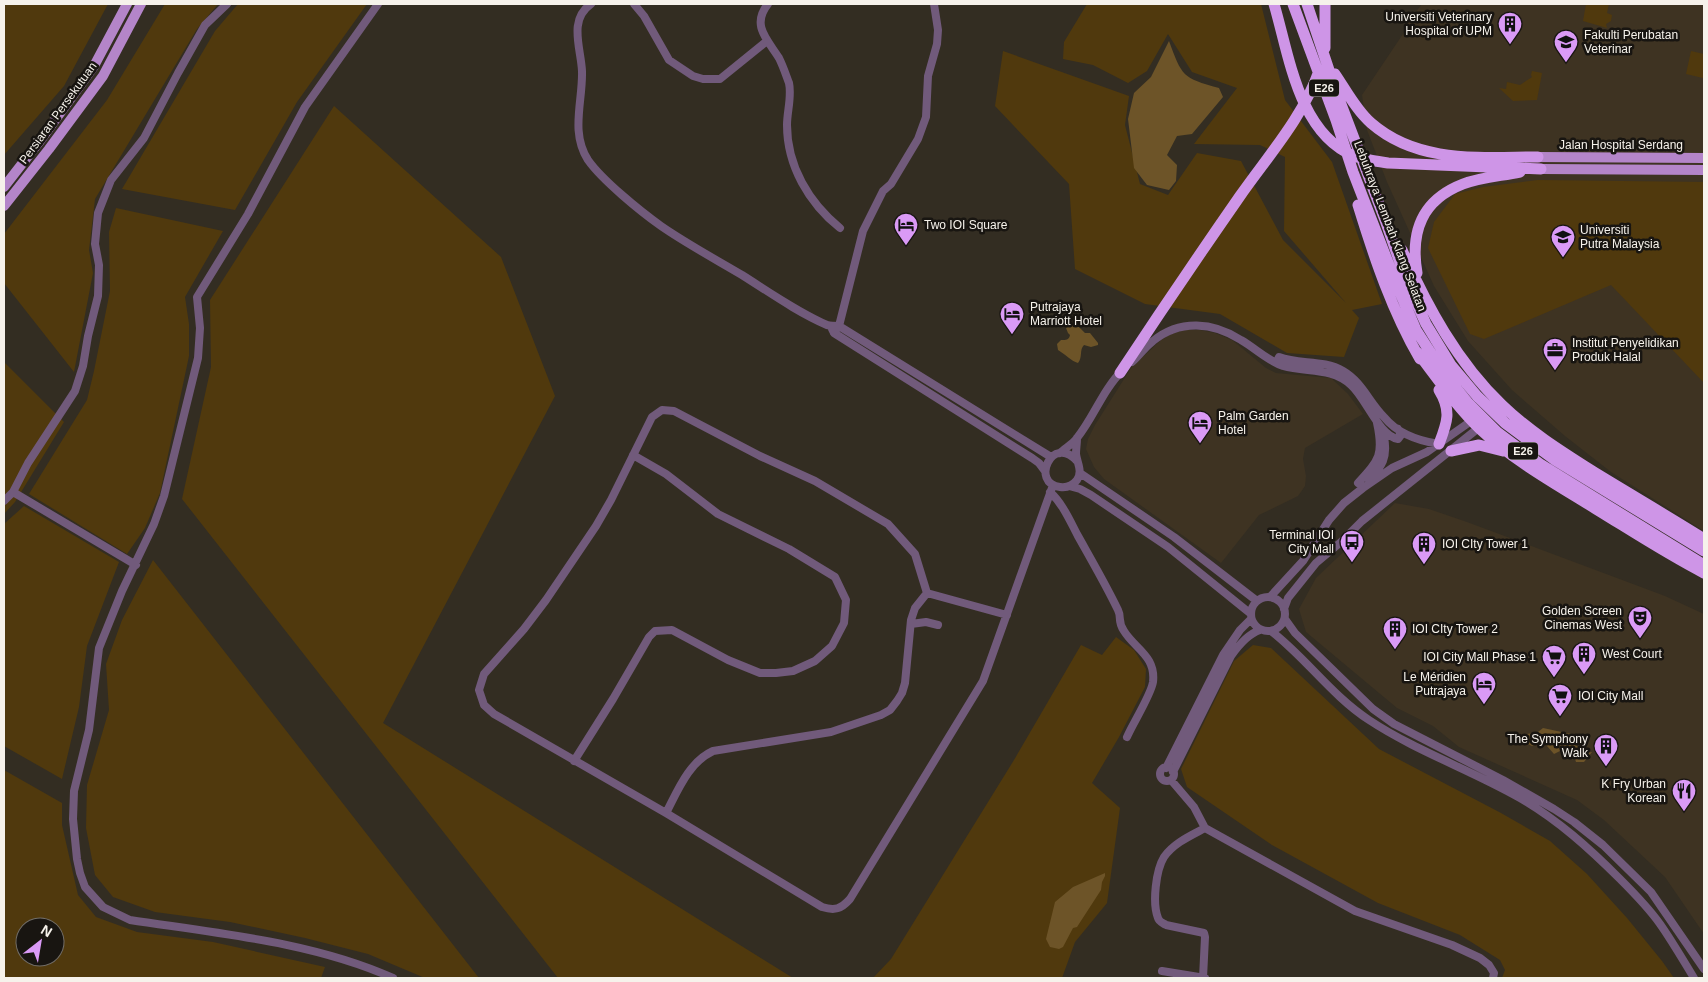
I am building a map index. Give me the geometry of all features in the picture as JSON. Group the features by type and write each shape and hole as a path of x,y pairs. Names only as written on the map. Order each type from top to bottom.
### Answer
{"highway":[{"path":"1274,4 1300,95 1315,122 1335,144 1352,155 1368,160 1427,164 1540,163"},
{"name":"Lebuhraya Lembah Klang Selatan","path":"1293,4 1353,172 1401,282 1451,366 1477,396 1505,423 1555,460 1704,551"},
{"name":"Lebuhraya Lembah Klang Selatan","path":"1307,4 1385,220 1416,330 1443,372 1468,403 1497,432 1540,464 1704,565"},
{"path":"1120,374 1196,259 1293,122 1312,90 1324,52 1325,4"},
{"path":"1327,62 1357,108 1370,123 1391,138 1416,149 1448,156 1540,163"},
{"path":"1420,289 1414,259 1415,237 1420,221 1433,202 1447,191 1464,183 1540,163"},
{"path":"1353,172 1358,202 1374,256 1392,302 1447,406 1448,416 1438,444"},
{"path":"1385,220 1398,239 1420,289 1459,356 1500,402 1563,453 1704,539"},
{"path":"1417,352 1475,424 1514,456 1547,479 1704,573"},
{"path":"1451,451 1479,445 1514,456"}],"main road":[{"name":"Persiaran Persekutuan","path":"4,187 94,66 128,4"},
{"name":"Persiaran Persekutuan","path":"4,206 49,149 102,76 141,4"},
{"name":"Jalan Hospital Serdang","path":"1540,163 1704,158"},
{"name":"Jalan Hospital Serdang","path":"1540,163 1704,170"}],"street":[{"path":"4,501 13,492 28,463 75,391 80,379 98,296 99,265 95,244 98,214 111,180 144,138 205,25 227,4"},
{"path":"378,4 305,107 248,214 197,297 200,328 198,358 164,496 154,524 122,592 99,648 89,730 74,792 72,819 80,873 86,887 103,907 130,920 231,934 322,954 372,969 393,978"},
{"path":"591,4 581,14 576,28 582,71 578,125 580,143 597,171 627,199 661,226 829,326 834,333 1032,458 1045,471"},
{"path":"634,4 644,16 669,60 693,76 702,79 720,79 767,41"},
{"path":"768,4 760,18 760,26 779,60 789,86 787,127 788,142 793,162 801,181 815,204 840,228"},
{"path":"834,333 838,326 863,231 883,191 891,184 918,139 926,116 928,76 937,44 938,30 934,4"},
{"path":"1127,736 1148,698 1153,682 1152,666 1143,651 1125,634 1118,622 1120,613 1051,488 1045,471 1052,457 1060,453 1077,438 1120,374 1152,341 1166,332 1190,325 1203,325 1227,332 1277,360 1285,367 1324,371 1343,378 1361,390 1384,418 1398,429 1419,440 1438,444"},
{"path":"829,326 838,326 1052,457"},
{"path":"1361,390 1382,428 1395,439 1401,435 1398,429"},
{"path":"1270,632 1279,627 1284,619 1284,609 1288,598 1316,563 1342,542 1362,521 1451,451 1475,424 1500,402"},
{"path":"927,593 915,554 888,524 815,481 760,456 674,411 662,410 652,417 596,526 541,607 484,674 479,690 484,705 494,714 666,813 822,907 830,910 837,909 844,906 850,898 983,681 1051,488"},
{"path":"1360,485 1374,465 1380,452 1380,439 1376,419"},
{"path":"1360,485 1427,452 1475,424"},
{"path":"1170,773 1223,655 1251,616 1252,609 1258,601 1270,597 1302,561 1329,520 1384,460 1386,448 1382,428"},
{"path":"1051,488 1069,486 1076,481 1080,473 1077,461 1077,438"},
{"path":"1060,453 1067,454 1077,461"},
{"path":"574,761 648,637 655,632 672,630 728,660 760,673 776,673 793,671 814,661 832,646 844,623 846,600 835,577 789,549 718,514 666,474 633,455"},
{"path":"1080,473 1174,537 1245,593 1258,601"},
{"path":"1069,486 1080,490 1116,512 1205,575 1251,616 1256,627 1270,632 1281,639 1329,686 1367,719 1425,751 1519,798 1572,833 1641,900 1671,940 1694,978"},
{"path":"13,492 136,565"},
{"path":"927,593 1007,615"},
{"path":"666,813 695,762 713,751 831,732 881,715 890,710 902,693 905,683 911,624 915,608 927,593"},
{"path":"1270,597 1279,601 1284,609"},
{"path":"1284,619 1295,633 1373,709 1394,724 1503,780 1554,809 1603,845 1651,892 1704,968"},
{"path":"911,624 926,622 938,625"},
{"path":"1170,773 1231,656 1239,645 1260,630"},
{"path":"1170,773 1194,807 1205,828 1355,911 1452,945 1480,958 1492,969 1494,973 1493,978"},
{"path":"1162,972 1204,978 1206,937 1204,933 1161,923 1158,918 1156,900 1159,868 1164,857 1184,838 1205,828"}],"shaded area":[{"path":"4,4 108,4 64,86 4,155"},
{"path":"165,4 218,4 197,29 95,199 89,250 93,273 74,372 4,283 4,234 107,100"},
{"path":"238,4 367,4 297,102 235,210 122,189 215,31"},
{"path":"1087,4 1261,4 1285,100 1332,162 1382,304 1352,310 1359,318 1344,357 1287,353 1220,314 1145,304 1075,269 1069,184 995,106 1003,51 1129,96 1125,125 1140,184 1168,195 1197,153 1241,161 1283,240 1346,303 1284,231 1285,157 1260,145 1194,144 1237,88 1192,72 1168,34 1147,71 1128,83 1093,65 1063,59 1064,42"},
{"name":"Universiti Putra Malaysia","path":"1422,4 1704,4 1704,531 1611,472 1565,436 1512,390 1468,341 1434,286 1387,182 1367,130 1362,95 1409,25 1407,23"},
{"path":"1586,4 1609,4 1607,13 1612,15 1611,21 1606,24 1607,28 1583,21"},
{"path":"1169,41 1177,62 1185,74 1197,81 1219,88 1223,97 1192,134 1177,136 1167,155 1177,165 1176,181 1169,190 1147,185 1134,168 1128,119 1134,93 1151,77"},
{"path":"1691,51 1704,54 1703,78 1686,74"},
{"path":"1532,71 1542,73 1537,100 1513,101 1499,88 1506,89 1507,82 1520,85 1532,77"},
{"path":"334,106 501,257 555,396 383,723 793,978 558,978 182,499 211,367 210,300"},
{"path":"1538,180 1704,182 1704,383 1611,285 1484,339 1470,334 1428,248 1434,222 1455,194 1483,187"},
{"path":"116,208 223,231 185,297 189,324 189,356 160,493 145,528 127,554 29,494 87,400 110,291 109,232"},
{"path":"1071,323 1078,326 1085,333 1090,333 1098,343 1098,345 1091,347 1084,345 1078,363 1058,350 1057,344 1061,340 1070,337 1066,328"},
{"name":"Palm Garden Hotel","path":"1184,330 1200,330 1215,333 1232,340 1266,368 1276,373 1331,378 1348,394 1363,414 1305,448 1303,459 1306,476 1305,486 1298,496 1259,515 1221,563 1104,479 1094,467 1086,449 1088,439 1095,425 1131,368 1161,340 1171,334"},
{"path":"4,362 64,422 15,502 4,514"},
{"name":"IOI City Mall","path":"1395,503 1429,509 1467,522 1665,596 1704,614 1704,934 1665,877 1604,820 1577,800 1459,747 1433,726 1397,708 1306,632 1299,609 1316,578"},
{"path":"24,506 119,562 87,646 79,707 62,779 4,746 4,524"},
{"path":"153,560 479,978 425,978 368,954 305,938 230,922 155,912 113,897 95,875 86,828 87,785 109,710 106,664 122,620"},
{"path":"1116,637 1134,650 1146,669 1145,687 1092,783 1120,808 1107,903 1075,942 1062,978 873,978 891,959 1014,760 1081,645 1102,655"},
{"path":"1253,645 1271,648 1379,749 1550,841 1587,874 1627,918 1674,978 1502,978 1505,970 1500,960 1460,935 1378,903 1272,845 1187,787 1181,769 1234,661"},
{"path":"1543,728 1571,734 1575,737 1579,750 1588,753 1592,752 1584,762 1576,762 1573,755 1562,750 1554,754 1547,746 1540,742 1532,746 1528,744 1525,740 1527,734 1538,732"},
{"path":"4,770 62,803 62,825 78,895 96,917 137,932 213,942 325,967 321,978 4,978"},
{"path":"1105,873 1101,890 1077,927 1073,928 1063,947 1059,949 1050,947 1046,939 1055,902 1073,887"}],"place":[{"name":"Universiti Veterinary Hospital of UPM","path":"1510,45"},
{"name":"Fakulti Perubatan Veterinar","path":"1566,63"},
{"name":"Two IOI Square","path":"906,246"},
{"name":"Universiti Putra Malaysia","path":"1563,258"},
{"name":"Putrajaya Marriott Hotel","path":"1012,335"},
{"name":"Institut Penyelidikan Produk Halal","path":"1555,371"},
{"name":"Palm Garden Hotel","path":"1200,444"},
{"name":"Terminal IOI City Mall","path":"1352,563"},
{"name":"IOI CIty Tower 1","path":"1424,565"},
{"name":"Golden Screen Cinemas West","path":"1640,639"},
{"name":"IOI CIty Tower 2","path":"1395,650"},
{"name":"West Court","path":"1584,675"},
{"name":"IOI City Mall Phase 1","path":"1554,678"},
{"name":"Le Méridien Putrajaya","path":"1484,705"},
{"name":"IOI City Mall","path":"1560,717"},
{"name":"The Symphony Walk","path":"1606,767"},
{"name":"K Fry Urban Korean","path":"1684,812"}]}
